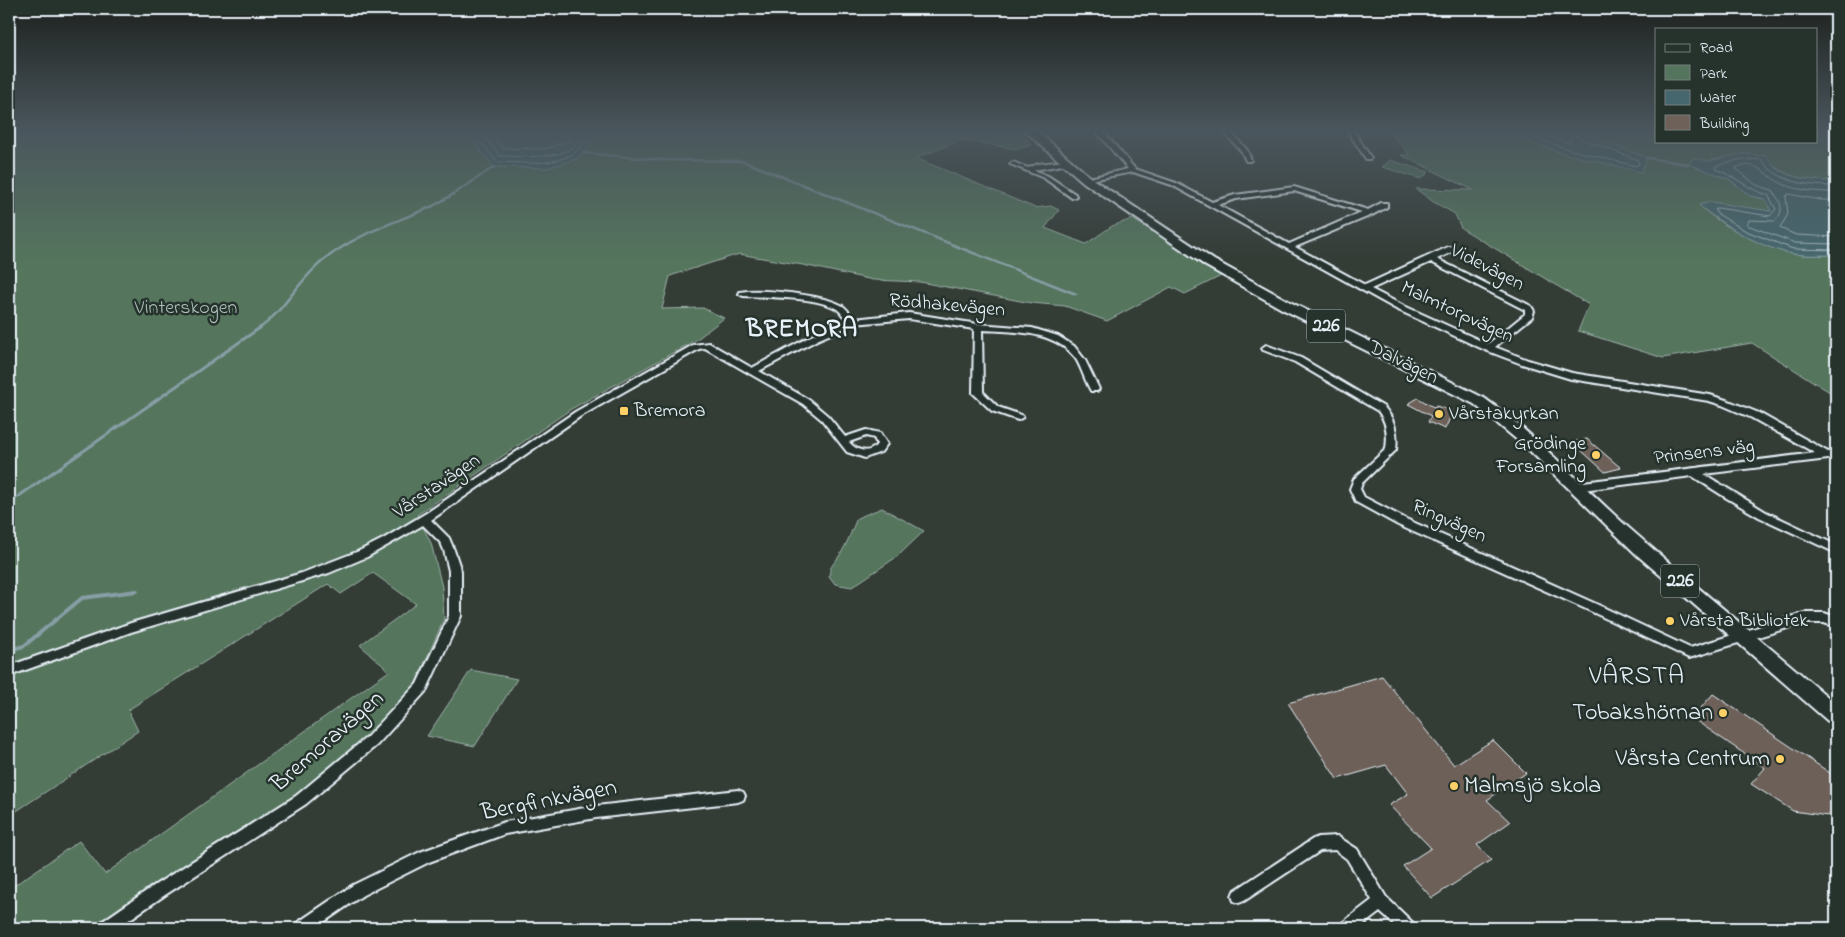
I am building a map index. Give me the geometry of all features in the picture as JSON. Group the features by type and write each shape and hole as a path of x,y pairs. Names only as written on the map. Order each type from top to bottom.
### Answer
{"main road":[{"name":"Dalvägen","path":"1079,174 1169,237 1246,284 1294,310 1479,401 1536,445 1616,526 1836,716"}],"street":[{"path":"1038,174 1046,177 1072,196"},
{"path":"1087,180 1116,174"},
{"name":"Malmtorpvägen","path":"1145,174 1174,184 1399,307 1488,348 1571,376 1710,398 1727,403 1748,411 1832,455"},
{"path":"1213,204 1235,197 1294,189 1369,212"},
{"path":"1289,247 1384,205"},
{"name":"Videvägen","path":"1366,288 1451,249"},
{"name":"Videvägen","path":"1431,258 1528,308 1529,315 1488,348"},
{"path":"743,294 761,294 828,302 840,308 852,322"},
{"name":"Rödhakevägen","path":"751,372 814,338 852,322 909,316 978,328 1029,330 1055,338 1071,348 1081,360 1094,389"},
{"path":"978,328 978,393 995,409 1018,417"},
{"name":"Vårstavägen","path":"9,671 66,648 145,622 313,574 377,548 424,520 591,405 696,347 706,345 806,402 825,418 844,441"},
{"name":"Ringvägen","path":"1266,348 1298,360 1381,409 1386,415 1391,426 1391,450 1356,485 1355,489 1360,499 1369,505 1689,653 1744,636"},
{"name":"Prinsens väg","path":"1576,487 1832,455"},
{"path":"1694,472 1727,496 1759,514 1836,549"},
{"name":"Bremoravägen","path":"105,928 160,890 300,800 372,740 422,687 455,616 455,571 449,550 445,541 424,520"},
{"path":"1744,636 1804,618 1824,618 1836,622"},
{"name":"Bergfinkvägen","path":"302,928 358,890 425,857 505,828 596,812 738,796"},
{"path":"1238,896 1318,844 1337,843 1352,854 1381,902 1408,928"},
{"path":"1347,928 1381,902"}],"green space":[{"name":"Vinterskogen","path":"9,174 953,174 1035,208 1051,206 1059,210 1045,228 1086,244 1112,226 1132,219 1223,275 1185,294 1171,287 1107,321 1065,306 1031,303 920,282 873,280 739,254 670,276 662,309 703,308 724,318 696,340 571,409 417,515 431,543 442,587 444,619 414,687 365,739 294,797 92,928 9,928 9,889 79,841 105,874 389,671 360,645 416,604 373,573 341,594 328,584 128,710 138,731 9,816"},
{"path":"1404,174 1427,174 1421,179"},
{"path":"1440,174 1716,174 1729,179 1751,196 1765,199 1772,211 1699,205 1730,228 1757,242 1783,252 1805,255 1836,255 1836,396 1752,343 1663,358 1578,331 1589,305 1461,228 1455,214 1416,189 1473,190"},
{"path":"1787,174 1836,174 1836,181 1807,179"},
{"path":"882,508 924,531 898,556 852,587 835,584 829,576 830,569 845,546 857,518"},
{"path":"471,670 517,679 475,746 427,736"}],"water":[{"path":"1715,174 1786,174 1807,179 1836,181 1836,255 1799,255 1782,252 1757,242 1731,228 1699,205 1711,202 1771,211 1765,199 1750,196 1729,179"}],"building":[{"name":"Vårstakyrkan","path":"1418,398 1435,408 1436,406 1453,411 1445,429 1428,422 1431,416 1408,404"},
{"name":"Grödinge Forsamling","path":"1587,439 1621,468 1605,472 1572,442"},
{"name":"Malmsjö skola","path":"1382,676 1454,765 1493,740 1526,773 1487,800 1510,822 1477,845 1491,860 1432,898 1403,866 1431,848 1389,805 1408,794 1386,765 1337,779 1288,703"},
{"name":"Vårsta Centrum","path":"1713,694 1836,777 1836,805 1828,816 1793,811 1751,784 1765,768 1692,718"}],"waterway":[{"path":"259,329 277,313 307,276 337,251 377,229 433,206 484,174"},
{"path":"775,174 1076,294"},
{"path":"9,503 261,327"},
{"path":"9,650 24,646 82,598 137,591"}],"place":[{"name":"Bremora","path":"624,411"},
{"name":"Vårstakyrkan","path":"1439,414"},
{"name":"Grödinge Forsamling","path":"1596,455"},
{"name":"Vårsta Bibliotek","path":"1670,621"},
{"name":"Tobakshörnan","path":"1723,713"},
{"name":"Vårsta Centrum","path":"1780,759"},
{"name":"Malmsjö skola","path":"1454,786"}],"district":[{"name":"BREMORA","path":"802,330"},
{"name":"VÅRSTA","path":"1637,677"}]}
